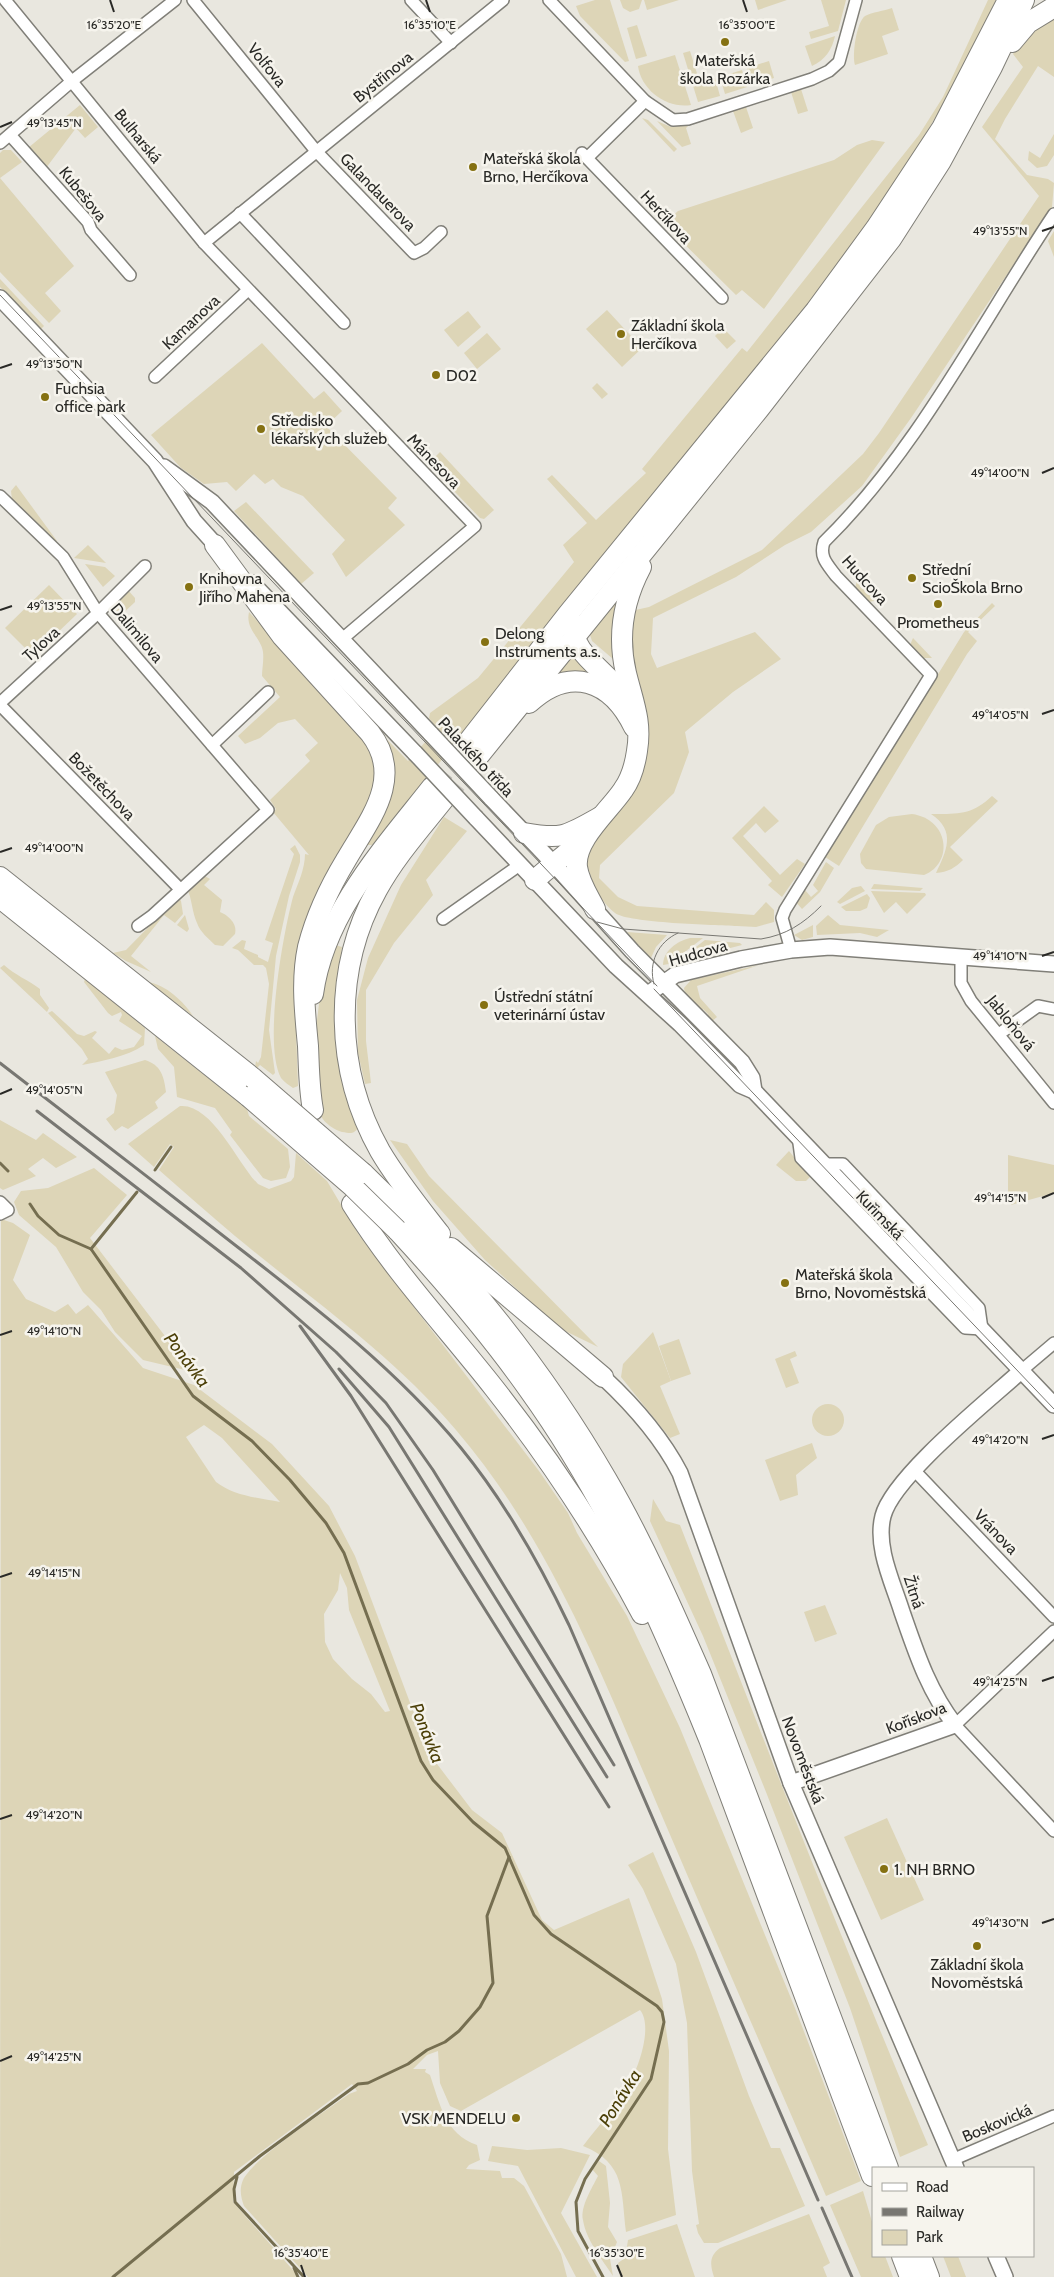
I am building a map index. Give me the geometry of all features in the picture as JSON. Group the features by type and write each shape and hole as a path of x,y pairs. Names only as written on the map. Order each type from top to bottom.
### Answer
{"highway":[{"path":"634,727 622,706 608,692 592,683 574,682 556,686 540,694 467,757 542,646 816,310 876,228 942,128 1008,0"},
{"path":"496,733 822,330 891,239 941,161 992,67 1024,0"},
{"path":"992,67 1028,23 1054,7"},
{"path":"634,727 638,714 622,650 624,610 630,588 660,532"},
{"path":"215,545 282,636 370,733 378,744 384,758 386,774 379,801 372,818 324,899 308,948 304,983 313,1110"},
{"path":"535,880 554,862 564,858 592,824 618,797 628,781 636,758 634,727 626,703 616,686 578,647 574,637 576,615 590,586"},
{"path":"542,646 559,635 574,637 594,648 630,686"},
{"path":"308,1049 314,988 323,956 336,923 366,872 438,793 368,907 354,945 349,966 344,1039 356,1097 379,1149 411,1197 497,1305 521,1349 607,1480 673,1611 737,1766 888,2167"},
{"path":"524,833 549,838 557,837 592,824"},
{"path":"592,824 577,865 580,879 595,910"},
{"path":"0,877 253,1078 365,1174 408,1205 454,1251 603,1377"},
{"path":"0,898 249,1097 353,1187 397,1230 435,1272 499,1348 535,1398 578,1465 634,1568 688,1687 872,2176"},
{"path":"365,1174 423,1233 521,1349"},
{"path":"352,1204 393,1263 499,1394 561,1481 616,1568 708,1739"},
{"path":"902,2257 910,2277"},
{"path":"921,2257 929,2277"}],"street":[{"name":"Bulharská","path":"5,0 204,243 248,290"},
{"path":"0,143 72,81 175,0"},
{"name":"Volfova","path":"193,0 316,151"},
{"path":"411,0 451,43"},
{"name":"Bystřinova","path":"204,243 284,180 316,151 503,0"},
{"path":"549,0 645,101 673,120 688,118 812,79 830,71 842,57 856,0"},
{"name":"Herčíkova","path":"645,101 585,155 722,298"},
{"name":"Kubešova","path":"10,135 88,222 91,230 130,275"},
{"name":"Galandauerova","path":"316,151 414,253 424,248 440,232"},
{"path":"240,213 344,323"},
{"name":"Hudcova","path":"791,950 782,918 785,910 931,675 836,576 823,560 821,550 824,542 864,501 946,384 1054,214"},
{"name":"Kamanova","path":"155,377 248,290"},
{"name":"Mánesova","path":"248,290 474,526 340,640"},
{"name":"Palackého třída","path":"0,298 155,461 194,520 215,545 522,864 616,966 648,994 740,1085 754,1091 798,1136"},
{"name":"Palackého třída","path":"155,461 212,502 340,640 554,862 595,910 662,982 747,1068 752,1078 754,1091"},
{"name":"Dalimilova","path":"0,496 63,557 98,613 268,810 138,926"},
{"name":"Tylova","path":"0,704 98,613 145,566"},
{"path":"212,745 268,692"},
{"name":"Božetěchova","path":"0,704 180,889"},
{"path":"443,919 522,864"},
{"name":"Hudcova","path":"648,994 662,982 675,975 741,958 791,950 830,947 1054,964"},
{"name":"Jabloňová","path":"961,957 961,983 971,1000 1054,1103"},
{"path":"1000,1034 1038,1006 1054,1009"},
{"name":"Kuřimská","path":"798,1136 1054,1405"},
{"name":"Kuřimská","path":"798,1136 801,1158 965,1328 982,1329"},
{"path":"0,1202 8,1210 0,1214"},
{"path":"1021,1371 1054,1343"},
{"name":"Žitná","path":"1021,1371 914,1470 891,1497 883,1516 883,1548 925,1677 934,1696 955,1725 1054,1831"},
{"name":"Novoměstská","path":"603,1377 642,1417 669,1454 680,1473 791,1783 954,2164"},
{"name":"Vránova","path":"914,1470 1054,1617"},
{"name":"Kořískova","path":"791,1783 955,1725 1054,1631"},
{"name":"Boskovická","path":"954,2164 1054,2116"},
{"path":"996,2257 1005,2277"}],"green space":[{"path":"595,0 610,0 629,61 625,62 580,16 576,6"},
{"path":"620,0 642,0 639,9 630,12 623,8"},
{"path":"644,0 679,0 647,10"},
{"path":"755,0 787,0 758,10"},
{"path":"821,0 846,0 838,31 811,39 809,32 829,26"},
{"path":"988,0 996,0 946,99 905,169 810,306 376,841 372,845 367,845 366,843 385,799 361,713 408,761 437,729 429,718 430,713 478,678 574,562 563,545 587,523 547,479 552,475 596,520 646,473 642,469 742,348 747,352 919,135 943,97"},
{"path":"892,8 899,30 882,36 888,54 855,65 856,40 862,20 865,16"},
{"path":"1054,12 1054,77 1038,66 1005,119 995,139 1027,175 1048,179 1054,183 1052,207 911,418 862,486 811,532 785,545 736,577 653,618 651,654 657,668 755,632 781,659 733,692 685,732 689,752 674,793 600,865 599,878 618,897 637,906 754,915 766,902 774,910 774,922 756,927 693,924 637,919 615,913 598,893 584,852 640,776 648,750 649,729 631,664 631,611 649,607 762,550 863,454 879,433 1039,196 982,127 1023,67 1013,54 1020,39"},
{"path":"637,25 647,56 636,59 627,28"},
{"path":"835,36 827,54 821,61 812,66 805,46"},
{"path":"690,51 700,83 715,78 720,96 698,102 683,53"},
{"path":"675,55 691,105 673,104 664,101 650,90 640,75 638,66"},
{"path":"769,61 774,78 752,85 747,68"},
{"path":"742,70 747,87 725,94 720,77"},
{"path":"810,84 810,86 801,89 808,111 798,114 791,92 782,95 781,93"},
{"path":"754,102 754,104 746,107 753,128 741,133 733,111 723,112"},
{"path":"80,105 98,127 85,138 76,128 46,168 28,148"},
{"path":"642,118 648,120 677,149 674,152"},
{"path":"657,121 671,127 691,123 686,128 691,144 682,147"},
{"path":"1054,134 1054,155 1047,166 1037,168 1028,160 1029,151 1040,158"},
{"path":"872,140 885,142 764,309 742,290 736,295 664,224 678,211 834,160 857,145"},
{"path":"3,150 11,150 22,162 0,178 0,153"},
{"path":"0,178 74,266 45,293 61,311 49,323 0,272"},
{"path":"1054,231 1054,257 1048,241"},
{"path":"0,279 44,326 41,329 0,287"},
{"path":"607,310 642,348 622,367 586,329"},
{"path":"468,311 481,327 458,347 444,330"},
{"path":"723,328 736,341 727,349 715,336"},
{"path":"487,333 501,349 477,369 464,353"},
{"path":"262,343 314,399 324,391 342,411 326,426 397,498 388,508 405,525 346,577 332,554 345,540 303,496 281,487 273,479 265,484 254,474 236,491 227,482 204,484 181,468 151,435"},
{"path":"597,383 608,394 602,399 592,388"},
{"path":"440,452 494,510 484,519 480,518 428,464"},
{"path":"16,485 57,541 55,542 12,500 11,491"},
{"path":"246,502 314,573 301,584 234,511"},
{"path":"88,545 106,563 74,558"},
{"path":"85,564 105,567 115,576 103,587"},
{"path":"857,581 875,599 874,601 868,602 855,588"},
{"path":"49,585 77,614 33,656 5,628"},
{"path":"127,589 135,598 135,602 117,619 108,610"},
{"path":"619,596 613,659 592,641 590,635"},
{"path":"992,603 995,606 968,632 977,641 967,654 839,866 825,857 805,890 811,897 818,891 813,885 826,862 834,868 820,892 802,909 794,900 844,827 964,632"},
{"path":"249,612 371,744 379,776 295,1003 298,1086 293,1088 281,1078 276,1062 274,1016 284,936 293,897 303,871 305,854 309,855 273,812 276,809 270,800 310,761 305,755 318,743 295,719 278,723 260,738 245,744 238,736 280,697 262,676 262,647 249,624"},
{"path":"124,615 128,615 132,621 128,627 124,627 120,623 120,619"},
{"path":"913,638 932,658 922,658 910,645"},
{"path":"573,655 610,684 554,677"},
{"path":"992,796 998,801 950,847 963,860 951,869 936,873 946,850 947,835 944,827 931,814 965,812 978,807"},
{"path":"764,806 779,821 765,833 756,823 743,836 780,875 797,859 805,864 782,897 768,885 772,881 732,838"},
{"path":"912,814 934,824 940,832 943,852 940,861 934,869 924,875 866,869 861,863 860,854 876,825 889,817"},
{"path":"444,817 467,831 426,880 433,895 394,943 366,990 366,1041 371,1083 365,1084 358,1053 357,1000 368,958 401,885"},
{"path":"295,845 300,855 300,862 289,896 276,956 269,1030 275,1073 273,1075 260,1065 257,1068 255,1067 256,1061 258,1063 261,1057 269,984 266,968 263,965 254,965 238,950 232,948 242,940 246,941 244,949 268,962 273,943 265,940 294,854 290,849"},
{"path":"203,875 210,879 204,885 222,900 220,912 234,923 236,930 235,934 223,946 215,945 205,935 198,926 194,914 187,888"},
{"path":"874,884 923,888 920,891 871,889"},
{"path":"861,886 865,891 840,904 837,902 852,888"},
{"path":"871,891 925,893 926,895 907,914 896,902 884,913"},
{"path":"867,894 870,898 867,908 860,911 846,911 841,907"},
{"path":"178,897 181,901 183,914 175,923 164,915 131,956 151,972 113,953 126,950"},
{"path":"185,915 189,929 187,932 177,925"},
{"path":"828,915 840,925 889,930 877,937 860,933 817,935 816,926"},
{"path":"813,925 813,937 802,940 794,935"},
{"path":"627,932 667,935 656,947 650,960"},
{"path":"690,938 703,938 669,964 663,965 665,955 672,947"},
{"path":"705,940 740,943 742,945 684,960 683,957"},
{"path":"335,945 342,947 335,1012 339,1068 341,1068 347,1099 358,1128 355,1132 351,1133 336,1130 322,1119 316,1085 315,1049 320,997 324,977"},
{"path":"4,965 40,989 40,995 49,1008 47,1012 0,968"},
{"path":"759,965 697,986 700,998 717,1017 711,1022 707,1018 708,1014 703,1009 701,1011 685,994 684,988 691,980"},
{"path":"85,979 145,1028 144,1045 122,1056 82,1065 88,1059 82,1049 48,1013 52,1011 77,1034 84,1036 95,1031 97,1032 92,1038 109,1054 115,1047 122,1050 134,1047 142,1036 119,1021 122,1015 121,1012 112,1016 108,1013 84,982"},
{"path":"148,982 161,986 174,994 193,1016"},
{"path":"155,1036 247,1109 249,1116 288,1149 290,1167 286,1178 271,1181 263,1178 230,1135 232,1132 215,1108 177,1097 174,1067 158,1049"},
{"path":"145,1060 155,1065 161,1072 166,1092 155,1102 158,1108 128,1129 122,1126 115,1131 106,1119 114,1113 117,1095 105,1072"},
{"path":"180,1106 192,1108 203,1114 213,1124 224,1136 258,1184 269,1189 291,1181 294,1177 296,1153 327,1181 359,1235 539,1471 568,1513 577,1533 627,1616 680,1728 795,2008 861,2181 826,2196 597,1665 574,1615 521,1519 490,1473 456,1430 405,1376 350,1328 235,1236 159,1170 174,1147 170,1144 154,1167 128,1144"},
{"path":"0,1120 36,1140 43,1133 77,1157 56,1168 43,1158 28,1169 36,1176 3,1190 0,1188"},
{"path":"390,1140 407,1144 429,1176 598,1347 561,1329 485,1260 433,1201"},
{"path":"789,1151 810,1177 806,1181 796,1181 776,1165"},
{"path":"1008,1155 1054,1165 1054,1193 1011,1205 1008,1190"},
{"path":"94,1168 127,1195 90,1238 168,1340 185,1370 143,1360 115,1332 101,1310 83,1292 56,1247 19,1215 14,1202 21,1191 48,1188"},
{"path":"1,1219 13,1223 30,1235 13,1280 26,1299 55,1312 68,1304 76,1314 88,1305 143,1368 194,1385 272,1444 329,1506 355,1556 418,1724 434,1760 472,1810 502,1833 542,1920 554,1930 629,1898 662,1999 669,2051 668,2149 676,2215 626,2232 622,2192 614,2170 597,2153 583,2146 619,2100 637,2068 645,2036 644,2017 640,2010 461,2111 450,2106 440,2083 438,2051 427,2055 413,2069 426,2069 425,2072 430,2075 445,2117 451,2126 466,2140 477,2145 480,2160 469,2165 466,2169 500,2171 502,2178 514,2178 524,2186 561,2254 567,2277 308,2277 244,2206 241,2187 249,2171 275,2148 349,2094 357,2091 352,2084 234,2172 233,2202 299,2277 0,2277","holes":["204,1425 222,1438 280,1502 255,1498 223,1487 216,1482 186,1437","340,1573 347,1588 349,1610 390,1711 385,1712 371,1694 352,1679 333,1659 325,1642 324,1614 338,1590"]},
{"path":"653,1332 671,1381 660,1386 680,1434 670,1438 621,1377 623,1364"},
{"path":"679,1339 691,1374 671,1381 659,1346"},
{"path":"795,1351 797,1356 790,1359 799,1383 786,1388 775,1359"},
{"path":"828,1404 834,1405 839,1409 843,1414 843,1426 839,1431 834,1435 828,1436 822,1435 817,1431 813,1426 812,1420 813,1414 817,1409 822,1405"},
{"path":"812,1443 817,1458 796,1475 798,1495 780,1501 765,1460"},
{"path":"653,1499 666,1521 680,1525 833,1914 928,2145 900,2157 850,2008 766,1792 703,1636 650,1521"},
{"path":"825,1605 837,1634 815,1642 804,1612"},
{"name":"1. NH BRNO","path":"887,1818 924,1900 881,1920 844,1837"},
{"path":"653,1852 696,1952 749,2096 771,2148 780,2148 805,2206 718,2243 704,2243 696,2225 699,2224 692,2171 687,2023 676,1964 643,1889 628,1865"},
{"path":"492,2146 527,2150 561,2148 590,2155 561,2213 597,2277 576,2277 518,2166 488,2161"},
{"path":"599,2161 606,2166 610,2203 608,2227 617,2242 610,2259 613,2276 587,2235 583,2220 583,2209 598,2176 592,2169"},
{"path":"863,2191 872,2222 872,2257 885,2257 893,2277 861,2277 830,2205"},
{"path":"809,2214 830,2263 823,2267 827,2277 714,2277 711,2261 716,2251 720,2248"},
{"path":"677,2224 695,2277 620,2277 618,2263 625,2258 628,2240"},
{"path":"943,2257 958,2257 966,2277 951,2277"}],"waterway":[{"path":"155,1170 171,1147"},
{"name":"Ponávka","path":"0,1163 8,1171"},
{"path":"91,1249 137,1192"},
{"name":"Ponávka","path":"30,1204 38,1216 59,1235 91,1249 193,1396 252,1441 290,1480 326,1523 344,1553 421,1761 433,1780 473,1822 505,1848 534,1915 551,1934 657,2006 662,2012 664,2022 651,2079 585,2179 576,2202 578,2231 603,2277"},
{"path":"113,2277 260,2156 358,2084 368,2083 408,2064 427,2050 445,2042 459,2031 480,2007 493,1983 487,1916 509,1857"},
{"path":"237,2177 234,2189 235,2202 304,2277"},
{"path":"294,2268 298,2277"}],"tunnel":[{"path":"432,787 461,751"},
{"path":"444,799 473,763"}],"tram line":[{"path":"0,295 657,986"},
{"path":"597,922 623,929 761,939 778,935 794,928 821,906"},
{"path":"654,984 652,968 656,954 665,942 678,933"},
{"path":"654,989 1054,1409"}],"railway":[{"path":"0,1063 265,1268 354,1340 436,1419 477,1469 520,1533 546,1578 569,1625 818,2200"},
{"path":"37,1111 241,1268 336,1352 386,1403 433,1470 614,1765"},
{"path":"300,1326 351,1396 609,1807"},
{"path":"339,1369 389,1427 607,1777"},
{"path":"822,2208 852,2277"}],"place":[{"name":"Mateřská škola Rozárka","path":"725,42"},
{"name":"Mateřská škola Brno, Herčíkova","path":"473,167"},
{"name":"Základní škola Herčíkova","path":"621,334"},
{"name":"D02","path":"436,375"},
{"name":"Fuchsia office park","path":"45,397"},
{"name":"Středisko lékařských služeb","path":"261,429"},
{"name":"Střední ScioŠkola Brno","path":"912,578"},
{"name":"Knihovna Jiřího Mahena","path":"189,587"},
{"name":"Prometheus","path":"938,604"},
{"name":"Delong Instruments a.s.","path":"485,642"},
{"name":"Ústřední státní veterinární ústav","path":"484,1005"},
{"name":"Mateřská škola Brno, Novoměstská","path":"785,1283"},
{"name":"1. NH BRNO","path":"884,1869"},
{"name":"Základní škola Novoměstská","path":"977,1946"},
{"name":"VSK MENDELU","path":"516,2118"}]}
